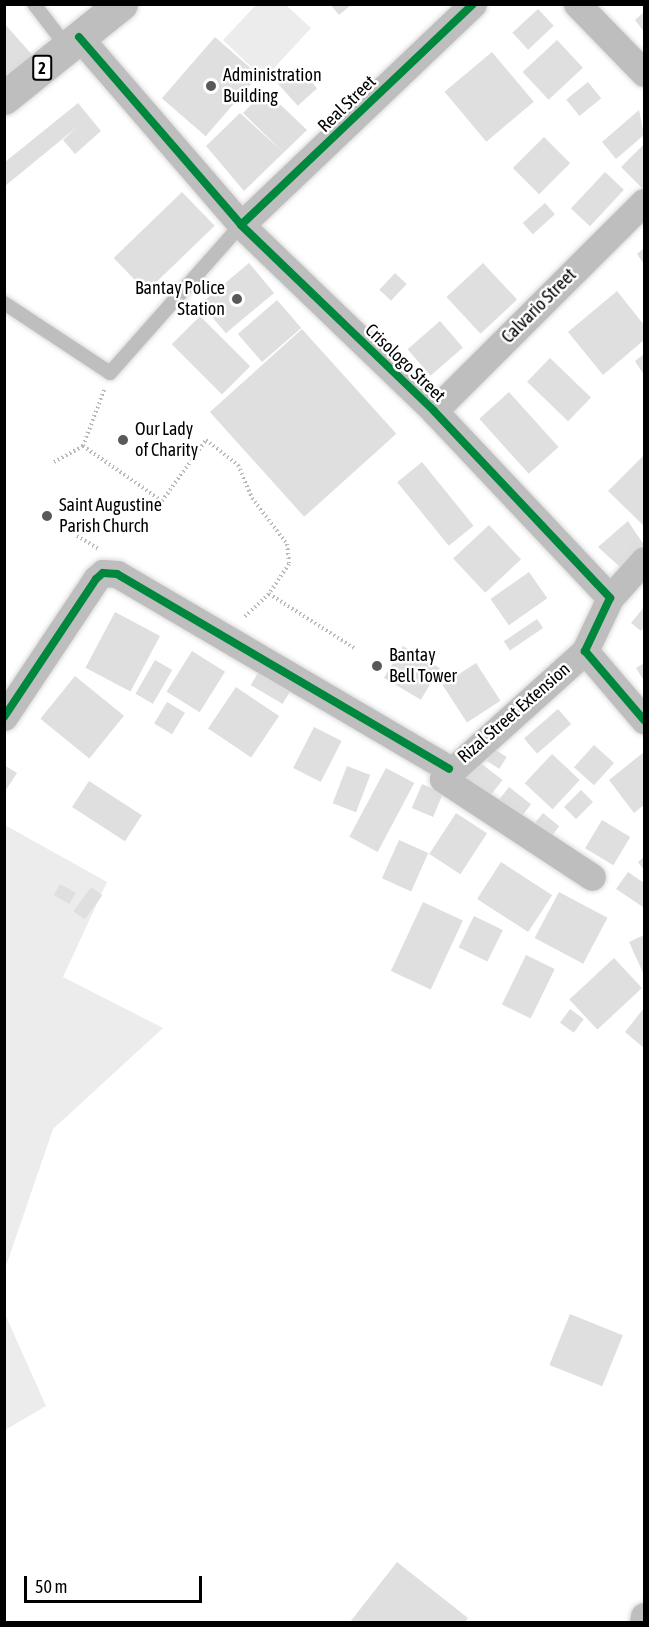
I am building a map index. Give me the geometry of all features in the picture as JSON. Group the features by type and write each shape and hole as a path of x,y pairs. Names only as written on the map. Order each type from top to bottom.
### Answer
{"highway":[{"name":"2","path":"4,98 121,4"}],"street":[{"name":"Real Street","path":"241,225 473,4"},
{"path":"577,4 645,73"},
{"name":"Crisologo Street","path":"73,42 241,225 434,411 610,598"},
{"name":"Calvario Street","path":"434,411 645,202"},
{"path":"645,560 610,598 585,651 645,720"},
{"path":"4,717 96,579 103,573 117,574 446,772 445,784 592,878"},
{"name":"Rizal Street Extension","path":"446,772 585,651"},
{"path":"643,1623 645,1616"}],"lane":[{"path":"34,4 73,42"},
{"path":"4,303 110,373 241,225"}],"path":[{"path":"54,462 83,446 110,373"},
{"path":"83,446 162,501 206,440 238,465 252,498 287,544 289,564 269,594 354,648"}],"shaded area":[{"path":"256,5 286,5 311,28 264,79 223,40"},
{"path":"5,825 107,882 63,977 163,1028 53,1129 5,1269"},
{"path":"5,1314 46,1406 4,1430"}],"building":[{"path":"330,4 352,4 339,15"},
{"path":"538,9 554,26 528,50 512,33"},
{"path":"644,12 644,32 635,20"},
{"path":"4,23 35,58 4,85"},
{"name":"Administration Building","path":"215,37 259,75 206,136 162,98"},
{"path":"557,40 583,68 549,100 523,72"},
{"path":"492,52 534,102 486,142 445,92"},
{"path":"297,66 317,88 298,106 278,83"},
{"path":"588,82 601,98 579,116 566,100"},
{"path":"265,90 307,130 244,191 206,146 240,113 283,152 243,113"},
{"path":"78,103 101,131 75,154 63,140 77,127 5,186 5,162"},
{"path":"639,110 644,135 616,159 602,142"},
{"path":"544,137 570,163 539,194 513,168"},
{"path":"644,144 644,185 642,188 621,167"},
{"path":"605,172 624,190 590,226 571,209"},
{"path":"182,192 215,226 146,292 114,258"},
{"path":"545,203 555,214 533,234 523,223"},
{"path":"644,248 644,264 637,254"},
{"name":"Bantay Police Station","path":"249,263 274,293 226,333 201,303"},
{"path":"483,263 517,300 481,334 446,297"},
{"path":"395,273 407,284 391,301 379,290"},
{"path":"617,291 644,325 644,340 603,375 568,332"},
{"path":"277,300 301,328 262,362 238,334"},
{"path":"200,316 250,366 222,394 172,344"},
{"path":"440,321 463,347 431,376 408,349"},
{"path":"302,329 396,434 304,517 210,412"},
{"path":"644,354 644,375 635,361"},
{"path":"550,358 591,398 568,421 527,382"},
{"path":"509,392 559,447 529,474 479,419"},
{"path":"644,455 644,526 608,491"},
{"path":"422,462 474,526 449,546 397,482"},
{"path":"628,521 644,545 620,567 598,547"},
{"path":"489,525 521,559 485,593 453,558"},
{"path":"529,572 547,598 509,625 490,599"},
{"path":"644,607 644,627 641,631 631,623"},
{"path":"115,612 160,636 130,692 85,668"},
{"path":"537,619 543,628 510,650 504,641"},
{"path":"403,646 440,668 421,700 384,678"},
{"path":"192,651 225,672 200,712 167,692"},
{"path":"155,660 172,670 153,704 136,694"},
{"path":"476,663 501,701 467,723 442,685"},
{"path":"644,663 644,681 636,668"},
{"path":"258,673 290,692 283,704 251,685"},
{"path":"75,676 124,716 89,758 40,719"},
{"path":"236,687 279,716 251,758 208,728"},
{"path":"167,702 185,713 172,734 154,723"},
{"path":"558,709 571,724 537,754 524,739"},
{"path":"314,727 342,741 321,782 293,768"},
{"path":"594,745 614,763 594,785 574,767"},
{"path":"494,749 507,757 499,769 487,761"},
{"path":"644,752 644,805 634,813 609,780"},
{"path":"552,754 580,780 553,809 525,783"},
{"path":"478,761 502,780 485,802 461,783"},
{"path":"4,765 17,773 4,793"},
{"path":"347,766 370,775 356,812 333,803"},
{"path":"386,768 414,783 378,852 349,837"},
{"path":"89,781 142,815 125,841 72,807"},
{"path":"422,784 443,793 433,817 412,808"},
{"path":"509,787 531,804 515,825 493,807"},
{"path":"581,790 593,802 576,819 564,807"},
{"path":"456,813 487,833 460,874 429,854"},
{"path":"543,813 559,826 546,843 530,829"},
{"path":"602,820 630,837 613,865 585,848"},
{"path":"399,840 428,853 411,891 382,878"},
{"path":"644,857 644,870 638,862"},
{"path":"501,862 552,895 528,932 477,899"},
{"path":"628,872 644,883 643,907 616,889"},
{"path":"60,884 76,893 69,904 54,895"},
{"path":"91,887 102,895 85,919 73,911"},
{"path":"559,892 608,918 583,964 535,938"},
{"path":"423,902 463,921 431,989 391,971"},
{"path":"474,916 503,930 487,961 459,947"},
{"path":"644,935 644,975 629,942"},
{"path":"526,955 555,969 531,1018 502,1004"},
{"path":"614,958 642,988 597,1030 569,1000"},
{"path":"644,1008 644,1048 625,1032"},
{"path":"570,1009 584,1019 574,1033 560,1023"},
{"path":"570,1314 623,1335 602,1386 549,1365"},
{"path":"397,1562 468,1618 465,1622 350,1622"}],"cycle path":[{"path":"241,225 473,4"},
{"path":"79,37 241,225 434,411 610,598 585,651 644,720"},
{"path":"4,717 96,579 103,573 117,574 449,769"}],"place":[{"name":"Administration Building","path":"211,86"},
{"name":"Bantay Police Station","path":"237,299"},
{"name":"Our Lady of Charity","path":"123,440"},
{"name":"Saint Augustine Parish Church","path":"47,516"},
{"name":"Bantay Bell Tower","path":"377,666"}]}
